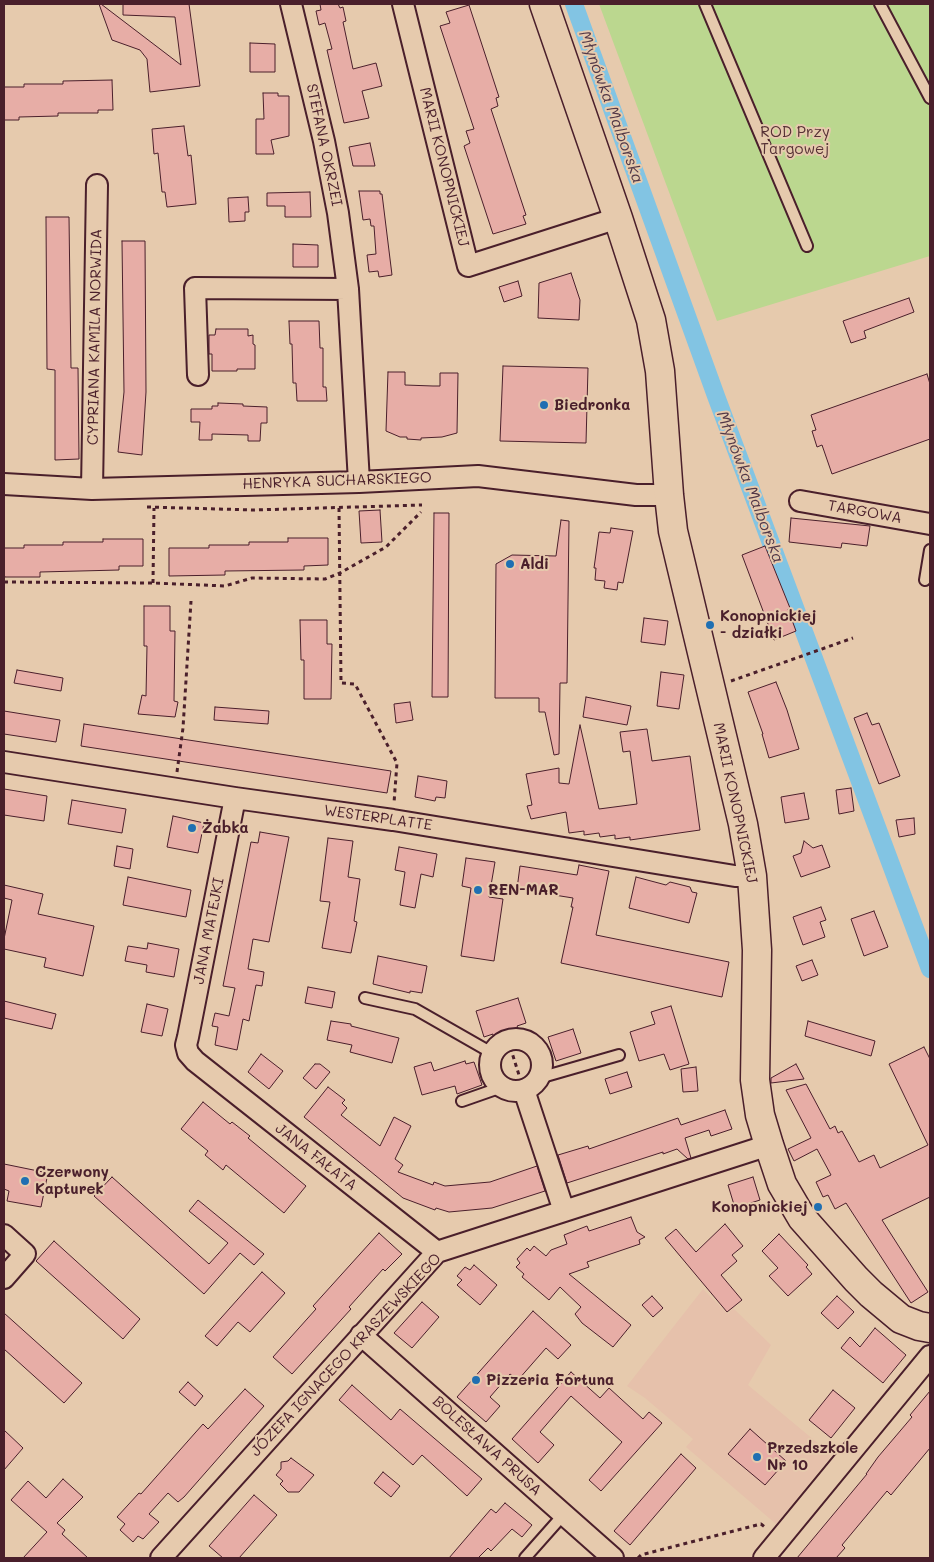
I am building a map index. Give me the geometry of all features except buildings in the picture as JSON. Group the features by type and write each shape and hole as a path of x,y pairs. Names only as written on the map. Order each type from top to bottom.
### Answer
{"street":[{"name":"STEFANA OKRZEI","path":"291,4 331,174 338,212 348,289 359,482"},
{"name":"MARII KONOPNICKIEJ","path":"404,4 468,266 618,218"},
{"name":"MARII KONOPNICKIEJ","path":"544,4 618,218 655,338 660,371 673,531 743,824 752,876 757,950 755,1080 760,1115 782,1184 802,1218 871,1294 901,1319 930,1328"},
{"name":"CYPRIANA KAMILA NORWIDA","path":"92,489 97,185"},
{"path":"198,375 195,288 348,289"},
{"name":"HENRYKA SUCHARSKIEGO","path":"4,484 92,489 359,482 478,476 636,495 669,495"},
{"name":"TARGOWA","path":"800,501 930,524"},
{"name":"WESTERPLATTE","path":"4,762 392,820 735,876 752,876"},
{"name":"JANA MATEJKI","path":"195,1061 188,1053 186,1045 235,798"},
{"path":"531,1084 510,1090 502,1087 494,1080 489,1064 492,1053 499,1044 508,1040 524,1040 537,1048 542,1063 531,1084 564,1211"},
{"name":"JANA FAŁATA","path":"195,1061 437,1252"},
{"name":"JÓZEFA IGNACEGO KRASZEWSKIEGO","path":"161,1558 437,1252 769,1145"},
{"path":"4,1235 25,1254 4,1278"},
{"name":"BOLESŁAWA PRUSA","path":"361,1335 613,1558"},
{"path":"764,1558 930,1356"}],"lane":[{"path":"705,4 808,246"},
{"path":"880,4 930,98"},
{"path":"925,580 930,550"},
{"path":"365,998 415,1009 492,1053"},
{"path":"531,1084 619,1055"},
{"path":"462,1101 502,1087"},
{"path":"525,1558 564,1514"}],"path":[{"path":"144,507 254,510 422,505"},
{"path":"153,583 154,508"},
{"path":"339,508 341,683 354,684 397,764 392,820"},
{"path":"4,582 153,583 225,586 252,578 325,580 386,547 422,512"},
{"path":"175,788 183,728 191,601"},
{"path":"710,688 853,638"},
{"path":"508,1040 531,1084"},
{"path":"638,1558 641,1555 761,1524 770,1532"}],"shaded area":[{"path":"703,1289 728,1314 733,1308 771,1345 748,1385 832,1455 776,1524 686,1447 693,1439 645,1398 627,1386"}],"green space":[{"name":"ROD Przy Targowej","path":"599,4 930,4 930,256 717,321"}],"waterway":[{"name":"Młynówka Malborska","path":"574,4 716,396 930,969"}],"place":[{"name":"Biedronka","path":"544,405"},
{"name":"Aldi","path":"510,564"},
{"name":"Konopnickiej - działki","path":"710,625"},
{"name":"Żabka","path":"192,828"},
{"name":"REN-MAR","path":"478,890"},
{"name":"Czerwony Kapturek","path":"25,1181"},
{"name":"Konopnickiej","path":"818,1207"},
{"name":"Pizzeria Fortuna","path":"476,1380"},
{"name":"Przedszkole Nr 10","path":"757,1457"}]}
